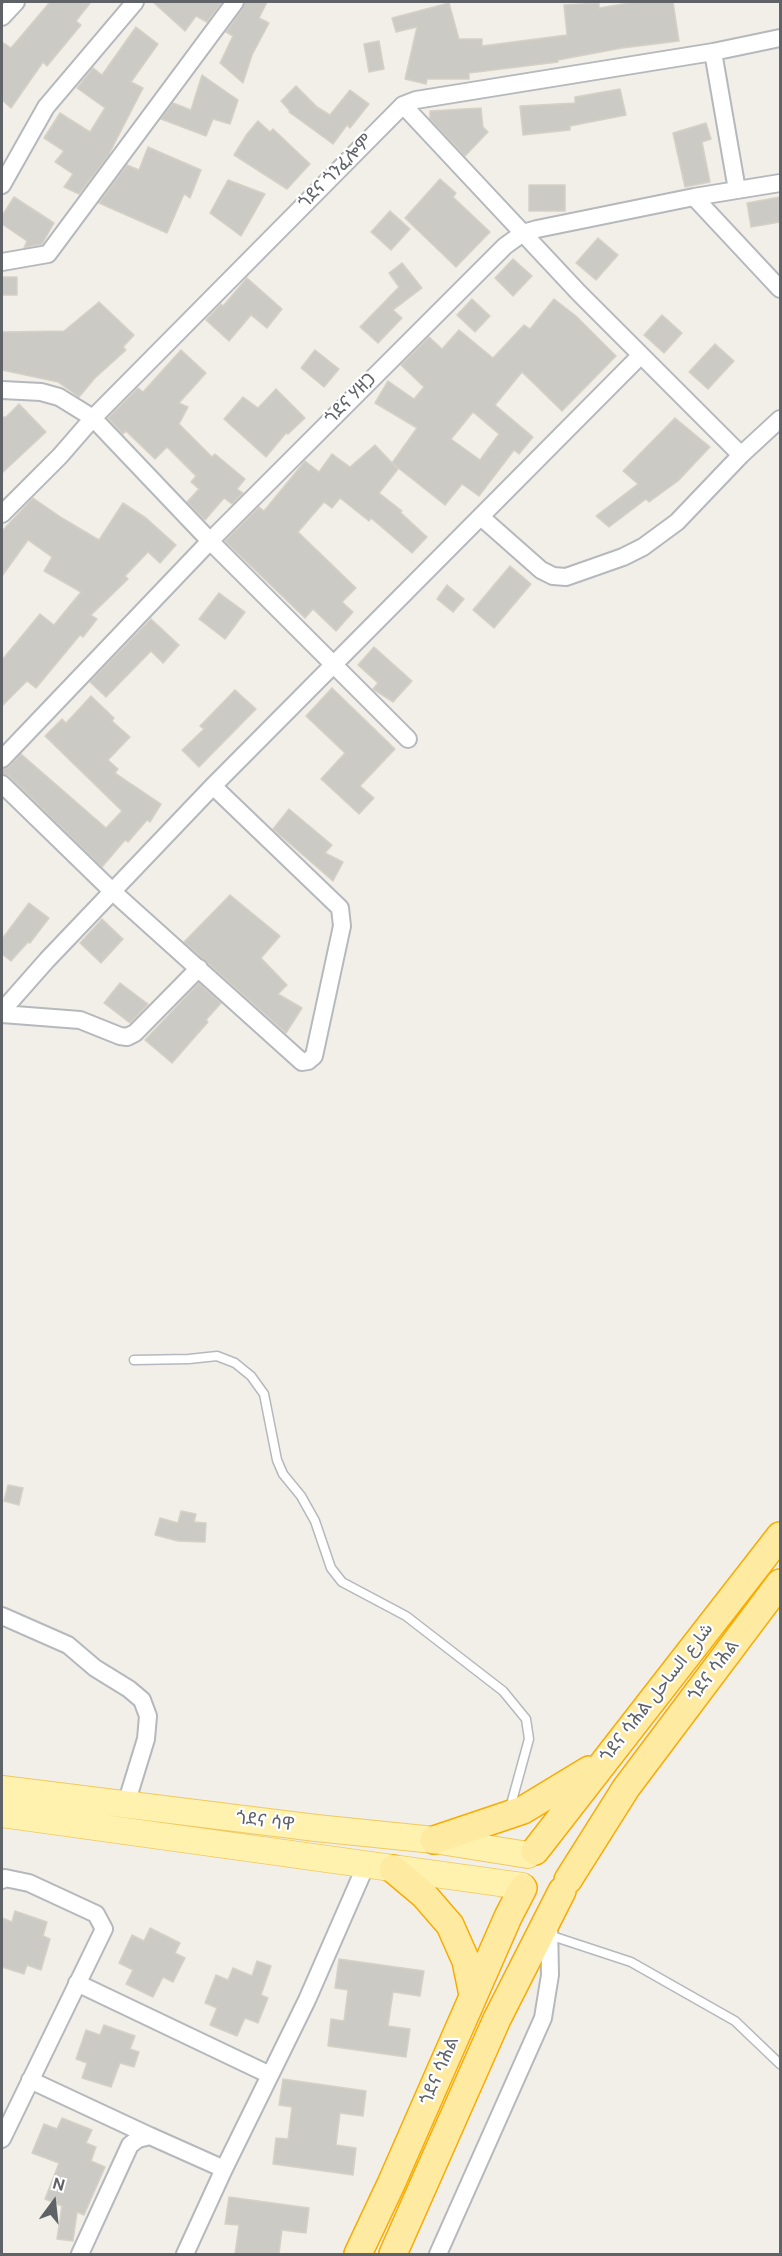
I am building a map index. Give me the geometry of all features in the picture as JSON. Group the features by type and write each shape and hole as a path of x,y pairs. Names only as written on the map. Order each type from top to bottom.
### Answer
{"highway":[{"name":"ጎደና ሳሕል شارع الساحل","path":"531,1853 780,1536"},
{"name":"ጎደና ሳሕል","path":"393,2254 497,2019 549,1926 565,1886 626,1788 780,1583"},
{"path":"638,1718 664,1737"},
{"path":"434,1840 524,1810 606,1760"},
{"path":"522,1887 528,1894 549,1899 565,1886 567,1865 563,1858 550,1850 531,1853"},
{"name":"ጎደና ሳሕል","path":"358,2254 522,1887 519,1869 531,1853"},
{"path":"393,1869 415,1886 450,1925 466,1961 473,1995"}],"main road":[{"name":"ጎደና ሳዋ","path":"2,1788 531,1853"},
{"name":"ጎደና ሳዋ","path":"2,1814 522,1887"}],"street":[{"path":"2,18 16,2"},
{"path":"2,185 46,107 135,2"},
{"path":"2,262 48,254 235,2"},
{"path":"741,455 523,233 404,105 416,100 713,52 780,38"},
{"path":"713,52 737,190"},
{"name":"ጎደና ጎንፈሎም","path":"2,514 60,456 93,418 404,105"},
{"name":"ጎደና ሃዘጋ","path":"2,759 210,541 505,246 523,233 694,197 780,183"},
{"path":"694,197 780,289"},
{"path":"2,1012 112,891 213,786 641,355"},
{"path":"2,390 41,392 59,396 93,418 210,541 408,739"},
{"path":"481,517 541,570 553,576 566,577 623,557 643,547 676,522 741,455 780,419"},
{"path":"2,784 112,891 302,1062 308,1061 314,1056 342,926 340,908 213,786"},
{"path":"2,1012 80,1020 127,1037 135,1033 199,968"},
{"path":"2,1616 68,1645 142,1700 148,1716 146,1739 126,1804"},
{"path":"185,2254 311,1991 366,1865"},
{"path":"2,1880 5,1878 29,1883 96,1914 104,1929 2,2139"},
{"path":"438,2254 543,2018 550,1975 549,1926"},
{"path":"77,1983 270,2075"},
{"path":"30,2080 224,2169"},
{"path":"80,2254 130,2145 138,2139 150,2136"}],"lane":[{"path":"134,1360 217,1356 235,1363 251,1376 264,1394 277,1460 283,1474 301,1496 315,1521 331,1568 342,1582 415,1622 502,1691 526,1719 529,1739 508,1815"},
{"path":"549,1926 631,1962 735,2021 780,2064"}],"building":[{"path":"50,2 91,2 76,21 81,25 47,66 43,62 11,108 2,100 2,42 11,48"},
{"path":"153,2 222,2 207,22 196,16 185,31"},
{"path":"245,2 267,2 259,18 269,23 252,55 243,83 220,63 233,36 226,32"},
{"path":"635,2 673,2 679,41 622,48 558,60 558,62 469,73 469,79 427,79 426,84 405,79 417,27 396,32 392,18 449,3 459,39 482,39 482,46 567,35 564,5 599,3 599,8"},
{"path":"136,27 158,44 131,82 143,88 108,156 79,194 64,187 73,174 55,162 64,151 44,138 60,113 90,132 105,108 77,88 93,68 102,75"},
{"path":"379,41 384,69 369,72 364,44"},
{"path":"202,75 238,100 230,124 213,119 206,136 161,119 173,103 191,110"},
{"path":"296,86 317,107 330,115 350,90 369,104 350,128 347,125 333,144 289,112 281,101"},
{"path":"620,89 626,115 570,126 570,130 523,135 520,106 575,103 575,97"},
{"path":"481,108 483,127 488,132 465,156 430,119 430,111"},
{"path":"258,121 270,132 273,129 310,164 287,189 234,155"},
{"path":"706,123 711,139 702,142 710,182 685,187 673,133"},
{"path":"148,147 201,170 190,198 184,194 167,233 99,203 127,165 139,170"},
{"path":"440,179 456,193 453,197 490,232 456,267 405,218"},
{"path":"228,180 265,194 241,236 210,213"},
{"path":"529,185 565,185 565,211 529,211"},
{"path":"14,197 54,223 42,244 24,248 27,241 2,224 2,216"},
{"path":"780,197 780,222 751,227 747,203"},
{"path":"390,211 410,229 391,250 371,232"},
{"path":"598,238 618,255 596,280 576,263"},
{"path":"513,259 532,276 513,296 495,278"},
{"path":"402,263 422,288 393,310 402,318 378,343 360,327 399,287 389,273"},
{"path":"2,277 17,277 17,295 2,295"},
{"path":"247,278 282,309 267,328 251,315 229,341 206,320 221,304 223,306"},
{"path":"472,299 490,316 475,332 457,315"},
{"path":"554,299 576,316 616,356 562,411 522,372 495,405 533,437 519,454 514,450 479,496 462,484 445,505 392,463 417,428 375,403 388,381 414,399 424,387 401,365 429,337 442,349 459,330 493,358 524,325 530,329","holes":["473,412 499,434 480,460 451,439"]},
{"path":"99,302 134,335 123,347 126,350 95,378 79,397 58,382 2,370 2,332 64,331"},
{"path":"662,315 682,333 664,353 644,335"},
{"path":"715,344 734,361 708,389 689,372"},
{"path":"181,350 206,373 179,403 188,407 179,424 212,457 215,454 245,479 237,489 243,493 232,504 224,498 205,520 187,502 199,489 191,482 196,476 167,447 155,459 126,431 123,434 108,418 138,388 143,392"},
{"path":"315,350 339,369 324,387 301,368"},
{"path":"276,389 305,418 288,434 286,433 266,457 224,419 243,397 258,408"},
{"path":"19,404 46,432 2,473 2,417 6,417"},
{"path":"675,418 710,447 678,481 649,502 646,499 609,527 596,516 638,484 623,471"},
{"path":"375,445 398,469 379,493 402,511 400,512 427,537 412,553 371,518 369,521 340,498 332,508 324,502 298,532 356,588 342,602 353,612 336,631 313,609 305,618 225,541 259,507 264,511 305,461 319,472 332,454 350,467"},
{"path":"33,498 99,540 123,503 146,518 176,545 160,563 148,552 125,576 128,579 91,615 97,619 83,637 80,635 36,688 27,681 2,706 2,660 40,614 54,625 81,592 44,571 52,557 28,540 2,576 2,531"},
{"path":"510,566 531,584 494,628 473,610"},
{"path":"447,585 464,599 453,612 437,599"},
{"path":"219,593 245,612 225,639 199,619"},
{"path":"151,619 179,645 163,663 151,651 106,697 90,682"},
{"path":"374,647 412,681 393,702 373,689 378,683 358,665"},
{"path":"332,688 395,749 360,786 374,798 359,814 321,779 345,753 306,716"},
{"path":"235,690 256,709 199,767 182,750 204,729 200,726"},
{"path":"91,696 114,718 112,721 130,737 108,760 118,769 115,773 161,804 150,822 147,820 128,842 125,840 102,867 9,776 2,774 2,769 9,767 21,754 106,828 122,811 45,736 62,719 66,723"},
{"path":"289,809 332,845 325,853 343,862 333,881 273,829"},
{"path":"230,895 280,936 261,958 287,985 278,994 302,1008 286,1033 184,942"},
{"path":"29,903 49,918 30,943 28,942 11,961 2,954 2,939"},
{"path":"102,919 123,939 101,963 80,943"},
{"path":"120,983 148,1004 130,1023 104,1003"},
{"path":"199,983 221,1003 206,1020 208,1022 172,1063 145,1040"},
{"path":"8,1485 23,1488 19,1505 4,1501"},
{"path":"181,1511 196,1514 194,1522 206,1523 205,1542 178,1541 155,1535 160,1518 178,1523"},
{"path":"15,1911 47,1922 43,1936 50,1939 41,1970 27,1965 24,1974 2,1967 2,1918 12,1922"},
{"path":"150,1928 180,1943 175,1953 185,1958 173,1982 163,1977 153,1997 126,1984 133,1970 119,1963 132,1935 144,1941"},
{"path":"339,1959 424,1971 420,1996 393,1992 388,2026 410,2029 406,2057 328,2046 331,2019 344,2021 348,1990 335,1988"},
{"path":"257,1961 271,1966 261,1995 268,1998 258,2023 245,2018 237,2036 210,2025 217,2008 205,2003 216,1975 228,1980 233,1968 252,1976"},
{"path":"104,2025 135,2036 130,2049 139,2052 134,2067 120,2063 111,2087 82,2078 87,2063 76,2059 86,2030 100,2035"},
{"path":"283,2079 366,2091 363,2116 340,2113 336,2145 356,2148 353,2175 273,2164 276,2138 288,2139 292,2107 279,2105"},
{"path":"62,2118 92,2130 86,2143 96,2147 91,2161 105,2167 84,2215 77,2212 73,2241 57,2239 62,2206 45,2199 59,2163 32,2153 44,2124 57,2129"},
{"path":"229,2197 309,2208 306,2233 282,2230 279,2254 235,2254 239,2225 225,2224"}]}
